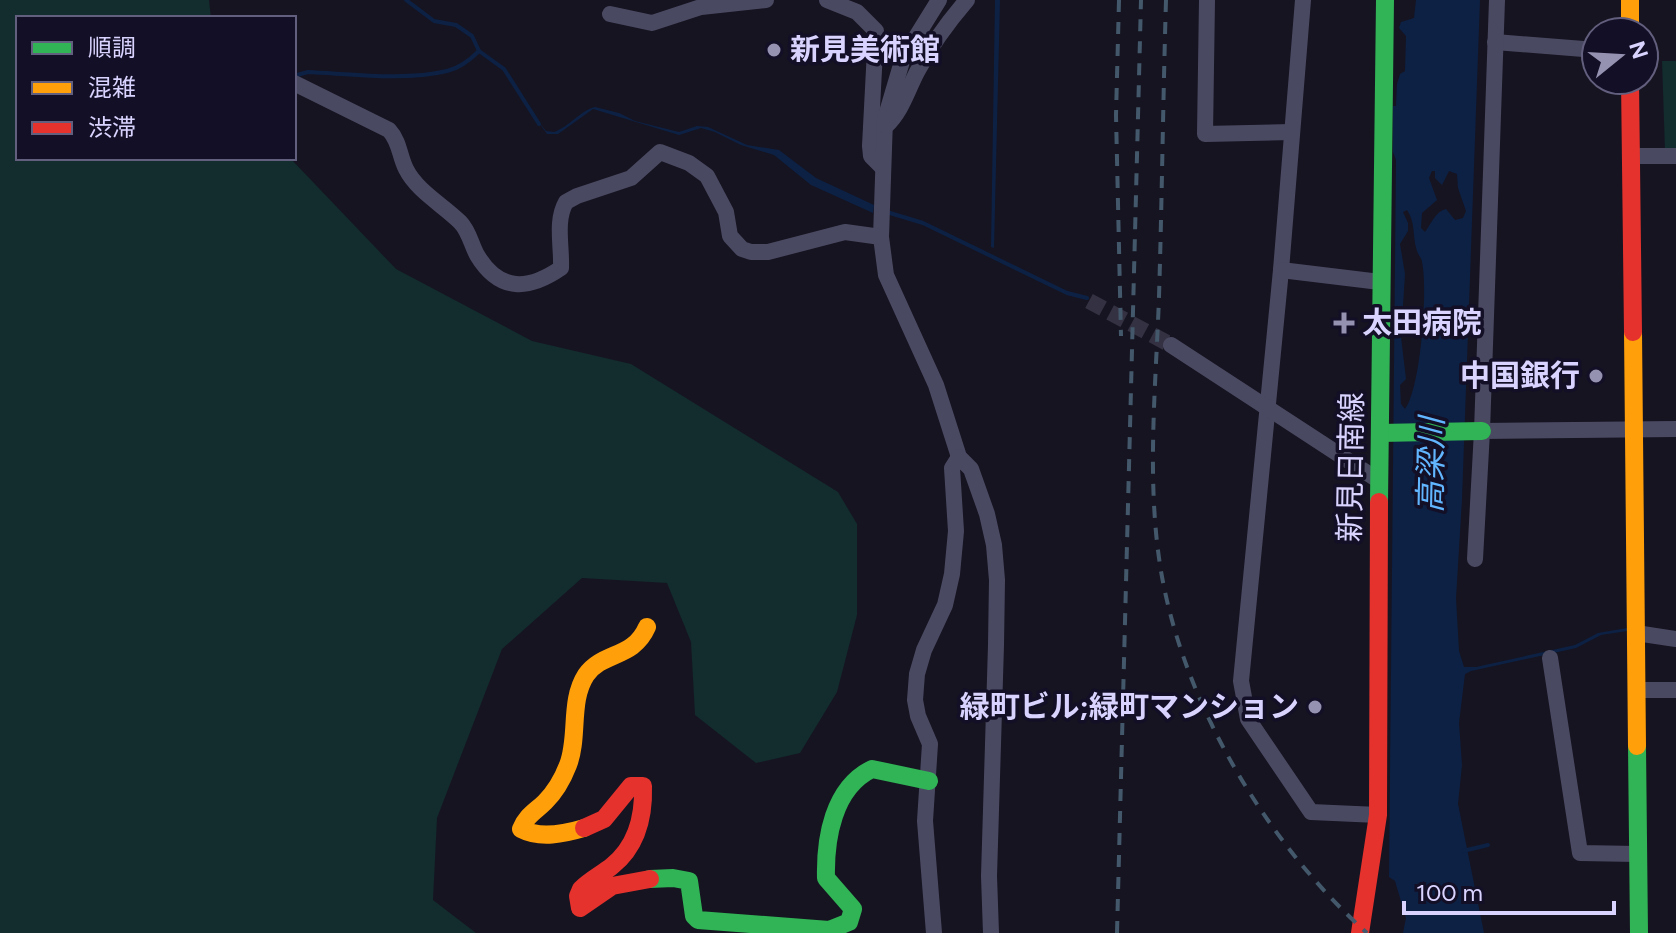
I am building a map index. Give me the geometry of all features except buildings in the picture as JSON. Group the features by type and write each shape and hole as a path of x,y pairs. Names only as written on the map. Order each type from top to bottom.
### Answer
{"street":[{"path":"610,14 652,23 701,7 766,0"},
{"path":"827,0 857,12 876,31 870,146 871,156 883,168"},
{"path":"939,0 903,58 884,128 881,237 886,275 936,385 959,457 971,469 994,545 997,580 989,861 991,933"},
{"path":"884,128 899,112 918,71 953,16 967,0"},
{"path":"1207,0 1205,134 1291,132"},
{"path":"1303,0 1281,270 1241,681 1248,719 1311,812 1378,815"},
{"name":"新見日南線","path":"1360,933 1378,815 1378,480 1385,0"},
{"path":"1475,559 1497,0"},
{"path":"1495,42 1580,49"},
{"path":"296,84 389,130 396,137 406,169 416,184 463,225 478,256 494,274 519,286 542,279 561,268 559,223 566,202 631,178 660,152 689,163 707,176 723,205 730,236 742,249 768,252 845,232 881,237"},
{"path":"1630,96 1639,933"},
{"path":"1631,156 1676,156"},
{"path":"1281,270 1380,282"},
{"path":"1171,345 1378,480"},
{"path":"1380,433 1676,429"},
{"path":"934,933 925,821 930,744 915,700 917,674 924,650 945,605 952,574 956,531 952,468 959,457"},
{"path":"647,627 635,648 587,672 579,701 572,756 562,780 545,802 523,821 521,829 526,834 542,835 586,828 602,821 628,786 643,786 644,800 636,839 616,863 581,889 578,897 580,908 612,886 678,878 689,881 694,916 698,920 819,930 838,928 849,922 853,909 826,878 827,834 837,804 860,776 872,769 929,781"},
{"path":"1636,633 1676,639"},
{"path":"1550,658 1580,853 1637,854"},
{"path":"1637,690 1676,690"}],"green space":[{"path":"0,0 209,0 211,16 16,16 16,160 292,160 396,269 532,341 631,364 838,492 857,524 857,615 837,692 800,753 756,763 695,715 691,642 667,583 582,578 502,649 437,818 433,900 476,933 0,933"},
{"path":"1662,61 1676,61 1676,151 1665,151"}],"water":[{"path":"995,0 1000,0 994,248 991,247"},
{"name":"高梁川","path":"1416,0 1480,0 1456,598 1459,651 1464,667 1575,645 1598,633 1627,628 1627,631 1601,635 1576,648 1465,674 1459,723 1462,765 1458,804 1484,933 1403,933 1406,918 1395,881 1389,877 1396,160 1393,152 1393,106 1396,106 1400,74 1405,71 1406,36 1399,28 1401,22 1414,18","holes":["1435,171 1435,178 1442,185 1449,171 1457,174 1466,211 1463,218 1455,220 1446,209 1442,210 1425,232 1421,228 1422,213 1437,200 1429,178","1407,210 1422,261 1424,293 1419,360 1411,398 1405,409 1401,404 1400,385 1406,379 1401,337 1405,274 1400,244 1408,231 1403,212"]},
{"path":"595,107 679,132 697,126 708,127 747,145 779,150 816,178 874,205 873,213 811,185 774,155 701,128 679,135 593,109 558,134 547,134 537,120 546,131 554,132"}],"waterway":[{"path":"406,0 434,21 456,25 472,36 479,51 504,69 539,124"},
{"path":"297,75 308,72 378,76 431,74 456,68 479,51"},
{"path":"890,213 923,223 1067,293 1087,298"},
{"path":"1463,851 1488,845"}],"tunnel":[{"path":"1089,301 1171,345"}],"railway":[{"path":"1119,0 1116,115 1121,336"},
{"path":"1117,933 1141,0"},
{"path":"1166,0 1153,461 1155,526 1169,610 1206,713 1261,810 1329,896 1367,933"}],"traffic: fast":[{"path":"1379,502 1385,0"},
{"path":"1380,433 1482,431"},
{"path":"1637,746 1639,933"},
{"path":"650,879 689,881 694,916 698,920 829,930 849,922 853,909 826,878 830,831 848,789 872,769 929,781"}],"traffic: slow":[{"path":"1630,0 1630,16"},
{"path":"1633,332 1637,746"},
{"path":"584,828 544,835 521,829 528,817 552,794 566,770 573,743 578,696 586,675 593,667 634,645 647,627"}],"traffic: jam":[{"path":"1630,96 1633,332"},
{"path":"1360,933 1378,815 1379,502"},
{"path":"584,828 604,819 631,786 643,786 640,820 633,840 621,858 581,889 578,896 580,908 612,886 650,879"}],"place":[{"name":"新見美術館","path":"774,50"},
{"name":"太田病院","path":"1344,323"},
{"name":"中国銀行","path":"1596,376"},
{"name":"緑町ビル;緑町マンション","path":"1315,707"}]}
